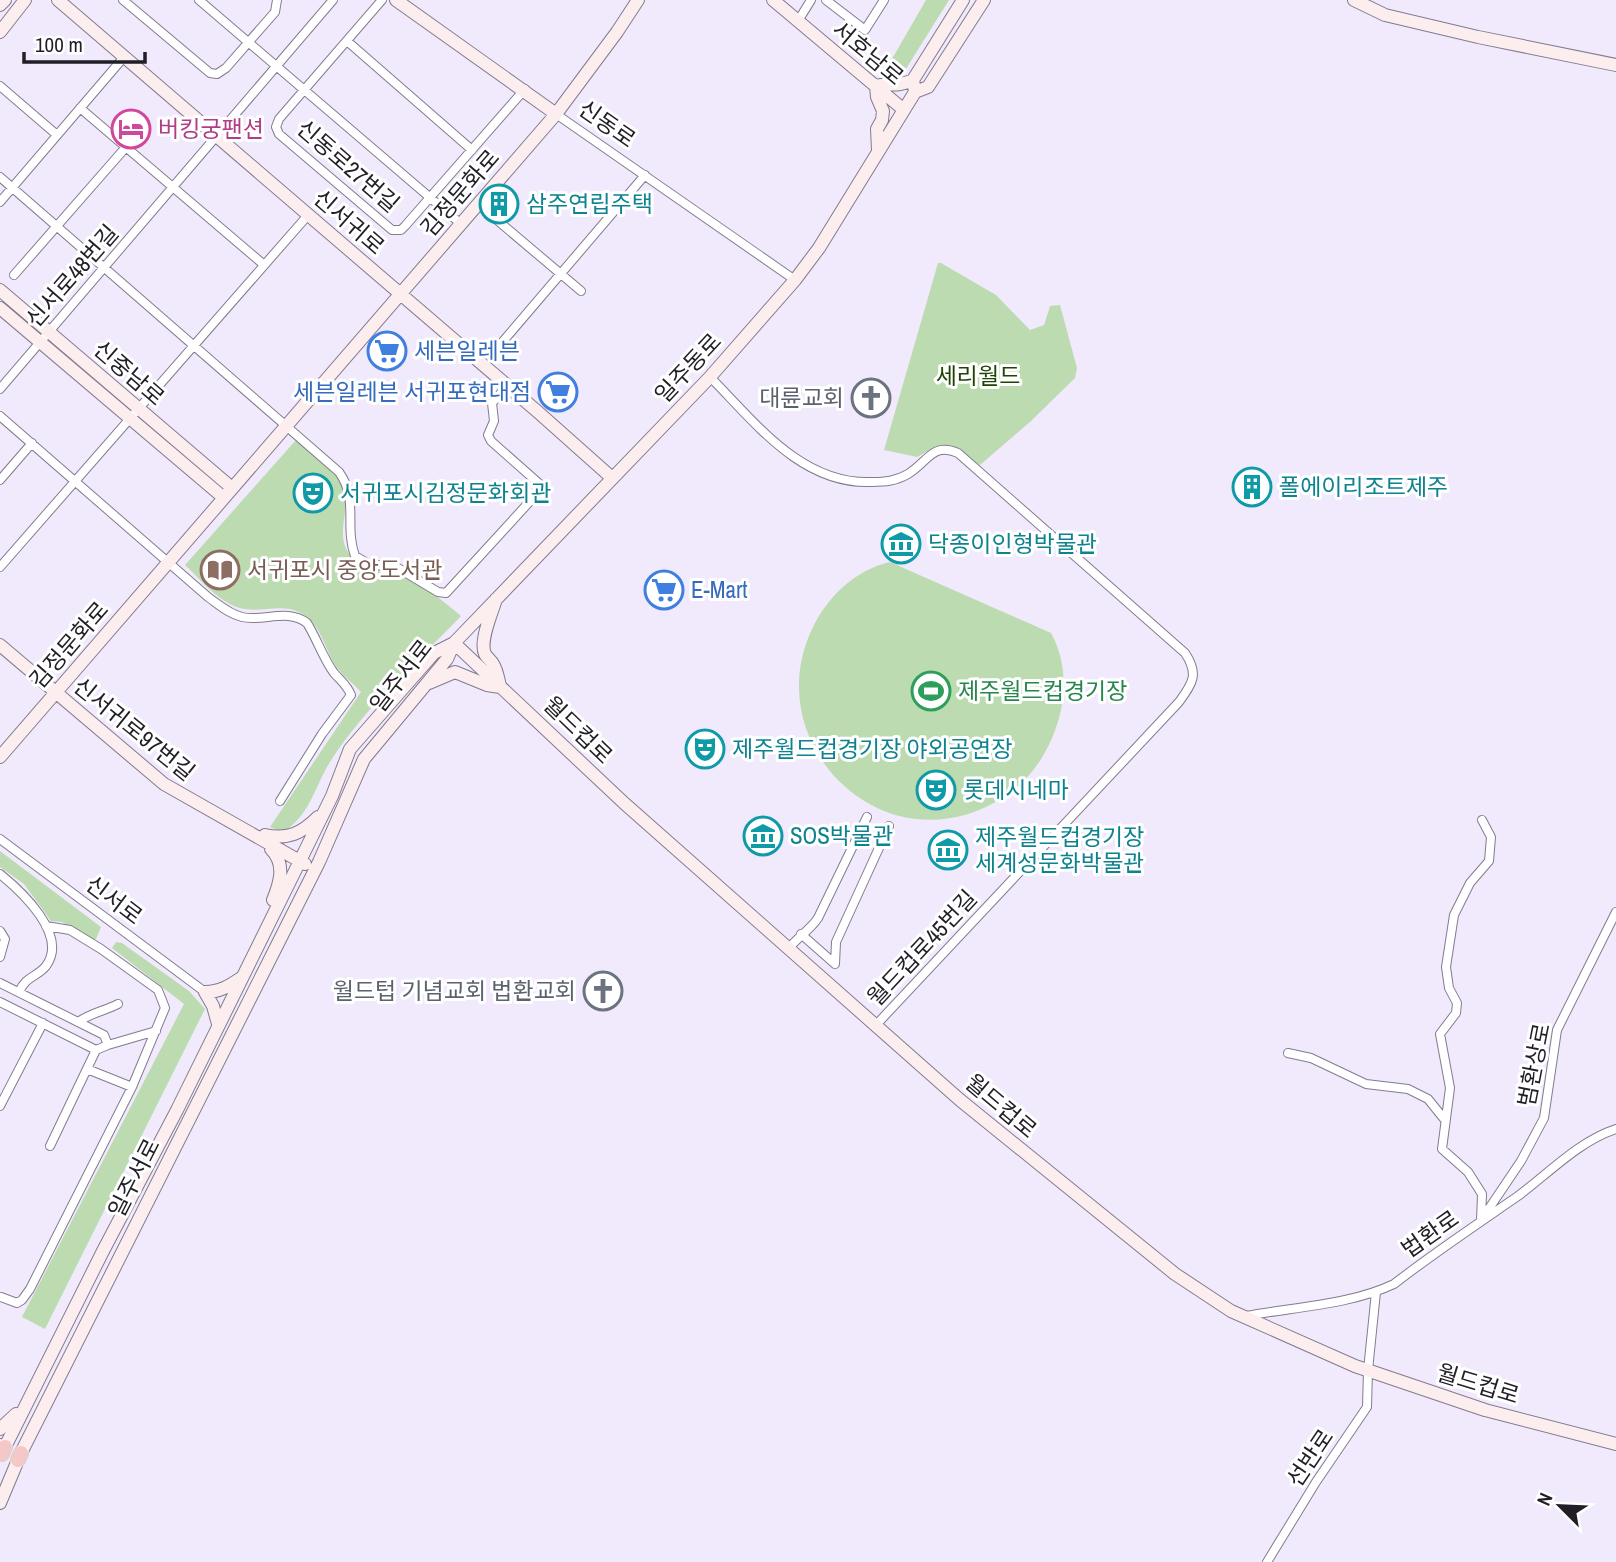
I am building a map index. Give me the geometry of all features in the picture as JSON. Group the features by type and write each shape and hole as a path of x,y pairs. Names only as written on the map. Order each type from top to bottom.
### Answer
{"main road":[{"path":"0,5 5,0"},
{"path":"0,32 25,0"},
{"name":"신서귀로","path":"58,0 611,477"},
{"name":"신동로","path":"396,0 525,89 556,114"},
{"path":"556,114 638,0"},
{"name":"서호남로","path":"774,0 904,110"},
{"name":"일주동로","path":"454,643 710,377 795,280 904,110 914,86 963,0"},
{"name":"일주동로","path":"914,86 928,87 984,0"},
{"path":"1354,0 1385,15 1616,65"},
{"path":"878,151 877,129 883,111 876,86 914,86"},
{"name":"김정문화로","path":"0,757 556,114"},
{"name":"신중남로","path":"0,290 45,337 228,493"},
{"name":"신중남로","path":"0,308 45,337"},
{"path":"426,684 455,672 487,685 501,687 483,645 496,598"},
{"name":"월드컵로","path":"454,643 624,803 960,1100 1175,1274 1209,1298 1243,1316 1368,1370 1485,1410 1616,1444"},
{"name":"일주서로","path":"0,1503 19,1457 317,866 363,759 447,659 454,643"},
{"name":"일주서로","path":"1,1452 242,978 332,796 350,749 434,653 454,643"},
{"name":"신서귀로97번길","path":"0,645 164,784 194,803 317,866"},
{"path":"264,839 287,838 299,833 318,816 332,796"},
{"path":"264,839 281,863 277,887 266,912 266,929"},
{"path":"218,1024 213,1006 205,992 225,989 242,978"},
{"path":"0,1429 24,1407"}],"street":[{"path":"124,0 211,74 217,74 226,68 284,0"},
{"name":"신동로27번길","path":"199,0 461,224"},
{"name":"신서로48번길","path":"0,389 333,0"},
{"name":"신동로27번길","path":"382,0 279,119 276,129 389,228 401,230 525,89"},
{"path":"798,21 811,0"},
{"path":"826,0 865,30 884,0"},
{"path":"347,41 472,150"},
{"path":"0,202 124,57"},
{"path":"0,86 57,135"},
{"path":"80,108 263,264"},
{"name":"신동로","path":"556,114 795,280"},
{"path":"14,275 126,147"},
{"path":"499,346 645,175"},
{"path":"0,177 339,472 346,482 351,498 349,526 355,556 369,564 398,568 438,592 446,593 543,486 491,441 488,435 494,421 492,403 508,386"},
{"path":"478,204 581,291"},
{"path":"2,562 309,214"},
{"name":"월드컵로45번길","path":"710,377 795,458 827,476 861,483 889,482 909,474 937,450 948,449 958,453 1185,653 1191,665 1191,685 1178,702 876,1025"},
{"path":"0,416 170,561 208,597 244,618 284,615 307,622 335,674 348,686 351,695 322,734 280,801"},
{"path":"0,480 32,443"},
{"path":"790,947 801,934 812,928 818,918 867,817"},
{"path":"1481,1221 1482,1194 1468,1171 1442,1149 1450,1088 1440,1034 1456,1013 1457,1003 1449,988 1446,967 1454,915 1470,883 1489,860 1491,837 1482,820"},
{"path":"801,934 835,964 836,942 889,825"},
{"name":"신서로","path":"0,839 205,992"},
{"path":"0,874 16,887 41,917 50,935 50,959 44,968 27,978 19,992"},
{"name":"범환상로","path":"1481,1221 1521,1161 1544,1118 1557,1030 1616,912"},
{"path":"1,1297 17,1303 30,1289 132,1087 165,1008 158,990 101,949 70,930 46,926"},
{"path":"0,931 5,939 0,957"},
{"path":"0,983 104,1035 108,1045"},
{"path":"0,1002 96,1050"},
{"path":"78,1022 92,1012 107,1010 118,1004"},
{"path":"0,1106 43,1023"},
{"path":"50,1146 96,1050 156,1031"},
{"path":"1288,1053 1311,1058 1366,1084 1409,1089 1428,1099 1445,1120"},
{"path":"87,1069 132,1087"},
{"name":"법환로","path":"1243,1316 1353,1299 1394,1284 1575,1151 1603,1133 1616,1129"},
{"name":"선반로","path":"1267,1562 1316,1482 1367,1407 1376,1292"}],"green space":[{"path":"926,0 949,0 904,72 892,79 885,71"},
{"name":"세리월드","path":"938,263 996,295 1030,330 1044,325 1050,306 1060,305 1077,368 1075,378 980,465 948,445 935,447 917,457 884,450"},
{"path":"296,440 327,466 342,484 346,502 343,539 351,556 366,566 402,573 429,590 461,616 359,723 330,762 299,819 282,832 270,827 361,692 340,672 317,628 306,616 286,609 252,610 237,607 213,592 185,565"},
{"name":"제주월드컵경기장","path":"890,562 1051,633 1058,648 1064,678 1063,694 1061,710 1051,740 1039,763 1026,778 986,807 944,819 904,817 868,803 837,779 814,748 801,711 800,670 812,629 826,606 844,586 865,571"},
{"path":"0,851 101,927 96,939 90,939 62,922 51,921 24,884 0,867"},
{"path":"116,942 122,943 189,991 205,1009 45,1329 22,1317 184,1004 112,948"}],"place":[{"name":"버킹궁팬션","path":"131,129"},
{"name":"삼주연립주택","path":"499,204"},
{"name":"세븐일레븐","path":"387,351"},
{"name":"세븐일레븐 서귀포현대점","path":"558,392"},
{"name":"대륜교회","path":"871,398"},
{"name":"폴에이리조트제주","path":"1252,487"},
{"name":"서귀포시김정문화회관","path":"313,493"},
{"name":"닥종이인형박물관","path":"901,544"},
{"name":"서귀포시 중앙도서관","path":"220,570"},
{"name":"E-Mart","path":"664,590"},
{"name":"제주월드컵경기장","path":"931,691"},
{"name":"제주월드컵경기장 야외공연장","path":"705,749"},
{"name":"롯데시네마","path":"936,790"},
{"name":"SOS박물관","path":"763,836"},
{"name":"제주월드컵경기장 세계성문화박물관","path":"948,850"},
{"name":"월드텁 기념교회 법환교회","path":"603,991"}]}
